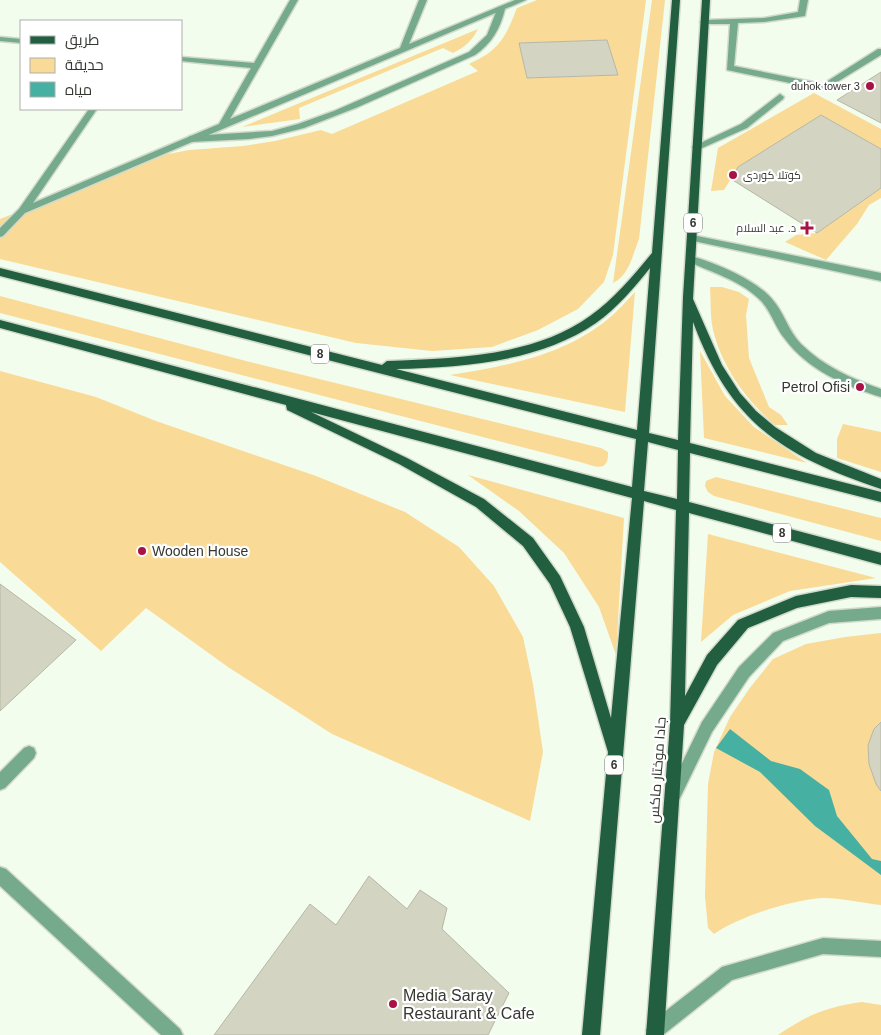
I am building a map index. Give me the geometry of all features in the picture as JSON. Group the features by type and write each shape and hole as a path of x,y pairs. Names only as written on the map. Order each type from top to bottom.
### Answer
{"main road":[{"name":"6","path":"591,1035 638,494 641,435 644,425 676,0"},
{"name":"6","path":"683,507 688,297 706,0"},
{"path":"373,366 451,363 495,356 544,344 583,326 611,304 656,254"},
{"name":"8","path":"0,272 881,497"},
{"path":"688,297 722,375 734,393 765,426 787,443 823,462 881,484"},
{"name":"8","path":"0,324 881,559"},
{"path":"262,393 403,461 480,503 528,542 555,580 577,627 615,753"},
{"name":"جادا موختار ماكس","path":"655,1032 677,724 683,507"},
{"path":"677,724 712,660 743,624 796,602 850,591 881,592"}],"street":[{"path":"222,126 294,0"},
{"path":"403,49 422,0"},
{"path":"22,211 522,0"},
{"path":"704,22 764,20 802,14 804,0"},
{"path":"190,139 236,138 284,131 382,93 468,55 484,43 497,25 501,9"},
{"path":"734,21 730,68 824,87 881,51"},
{"path":"0,51 4,39 20,41"},
{"path":"182,58 256,66"},
{"path":"697,147 744,126 780,97"},
{"path":"0,234 22,211 93,110"},
{"path":"692,238 881,278"},
{"path":"690,259 748,286 768,301 787,335 812,360 837,375 881,392"},
{"path":"671,801 707,727 744,672 778,637 829,617 881,613"},
{"path":"0,783 29,753"},
{"path":"0,875 174,1035"},
{"path":"655,1032 728,973 822,946 881,949"}],"green space":[{"path":"537,0 646,0 613,255 604,282 578,309 538,330 492,347 432,351 356,343 0,259 0,219 158,156 189,150 243,146 275,141 321,130 332,134 478,71 469,64 495,48 505,35 517,8","holes":["607,40 617,75 527,78 520,43"]},
{"path":"652,0 665,0 639,239 627,270 613,283"},
{"path":"478,29 468,43 453,53 443,48 299,108 300,119 242,127"},
{"path":"814,93 881,129 881,149 821,115 738,167 724,190 711,191 718,148"},
{"path":"881,188 881,198 869,205 857,224 826,260 785,242 796,235 817,233"},
{"path":"710,287 722,287 739,292 749,299 746,315 749,358 769,407 781,415 788,425 775,425 754,405 736,382 722,357 712,325"},
{"path":"635,292 625,412 450,375 492,368 553,351 591,332 619,309"},
{"path":"0,296 246,361 601,448 608,452 608,459 603,466 595,466 0,313"},
{"path":"700,351 725,396 754,427 807,463 704,438"},
{"path":"0,371 96,397 156,421 316,476 405,512 459,547 494,586 523,637 533,684 543,752 530,821 332,734 228,667 146,608 101,651 0,562"},
{"path":"843,424 881,432 881,472 837,458 837,439"},
{"path":"468,475 624,518 616,655 599,607 564,553 519,511"},
{"path":"716,477 881,518 881,541 714,496 708,492 705,486 706,481"},
{"path":"708,534 876,578 790,591 733,615 701,642"},
{"path":"881,633 881,905 830,898 810,899 751,915 714,934 708,928 705,896 708,784 714,752 730,717 773,659 806,644"},
{"path":"862,1002 881,1005 881,1035 778,1035 799,1022 827,1009"}],"water":[{"path":"730,729 771,761 800,769 829,790 837,816 872,859 881,861 881,875 815,826 760,772 716,748"}],"building":[{"path":"607,40 618,75 527,78 519,43"},
{"name":"duhok tower 3","path":"881,72 881,123 837,100"},
{"path":"821,115 881,149 881,188 817,233 731,179 738,167"},
{"path":"0,584 76,640 0,711"},
{"path":"881,722 881,791 876,784 869,764 868,745 874,729"},
{"path":"369,876 407,909 420,890 447,908 442,929 509,993 488,1035 214,1035 310,904 336,925"}],"place":[{"name":"duhok tower 3","path":"870,86"},
{"name":"كوتلا كوردی","path":"733,175"},
{"name":"د. عبد السلام","path":"807,228"},
{"name":"Petrol Ofisi","path":"860,387"},
{"name":"Wooden House","path":"142,551"},
{"name":"Media Saray Restaurant & Cafe","path":"393,1004"}]}
